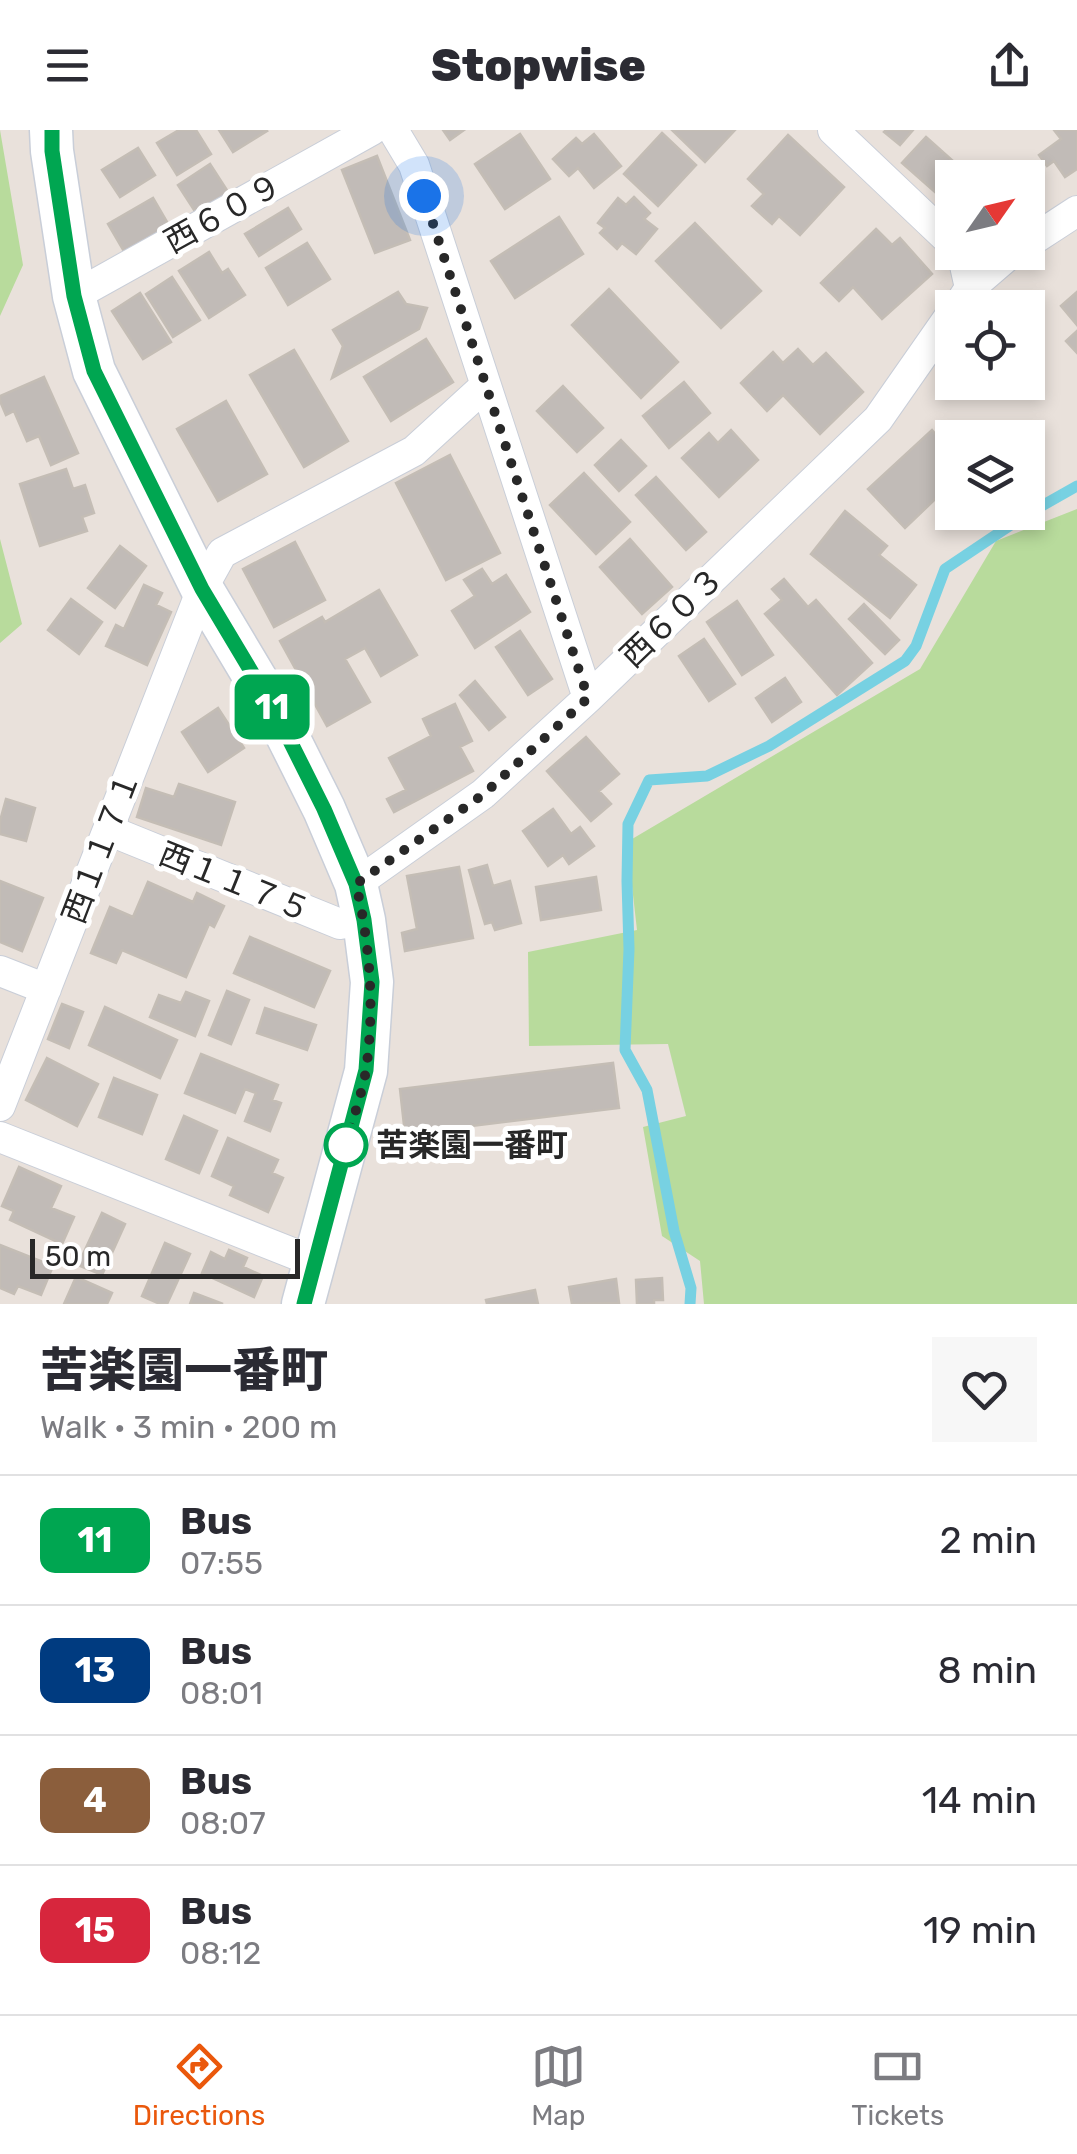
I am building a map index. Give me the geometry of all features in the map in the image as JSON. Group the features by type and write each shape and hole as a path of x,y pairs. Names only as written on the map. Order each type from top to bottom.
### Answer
{"street":[{"path":"52,130 74,296 94,371 202,589 276,713 324,809 360,902 372,982 366,1070 304,1304"},
{"name":"西６０９","path":"74,296 372,130"},
{"path":"393,130 414,165 588,698"},
{"path":"833,130 935,227"},
{"path":"1045,232 1077,211"},
{"name":"西６０３","path":"973,290 994,270"},
{"name":"西６０３","path":"360,902 588,698 878,419 935,338"},
{"name":"西１１７１","path":"0,1106 202,589 222,553 414,451 485,386"},
{"name":"西１１７５","path":"108,830 340,924 360,902"},
{"path":"0,970 46,989"},
{"path":"0,1137 315,1262"}],"green space":[{"path":"0,130 23,265 0,316"},
{"path":"1077,509 1077,1304 704,1304 700,1261 662,1236 643,1127 686,1116 668,1044 529,1046 528,952 637,930 627,842 920,669 996,541 1024,530 1045,530 1045,522"},
{"path":"0,539 22,624 0,643"}],"building":[{"path":"179,130 196,130 211,154 177,175 157,143"},
{"path":"219,130 266,130 267,131 233,152"},
{"path":"443,130 464,130 450,140"},
{"path":"672,130 735,130 705,162"},
{"path":"886,130 913,130 900,145"},
{"path":"1054,130 1077,130 1077,169 1065,177 1054,161 1047,166 1039,155 1061,139"},
{"path":"662,133 696,165 658,206 624,174"},
{"path":"520,134 550,179 505,209 475,164"},
{"path":"594,134 621,166 594,188 578,168 569,176 553,159 576,138 582,144"},
{"path":"788,135 844,187 800,235 779,216 772,224 752,206 764,194 748,179"},
{"path":"926,137 952,160 935,160 935,192 902,163"},
{"path":"138,148 155,175 120,197 102,170"},
{"path":"377,156 410,240 375,253 342,170"},
{"path":"210,164 230,195 198,216 178,185"},
{"path":"634,197 650,213 644,219 657,229 636,254 622,243 617,249 600,233 605,228 598,223 618,198 626,205"},
{"path":"153,198 170,227 125,253 108,224"},
{"path":"288,208 301,229 259,256 245,234"},
{"path":"559,217 583,254 515,298 491,261"},
{"path":"695,223 761,291 721,328 656,261"},
{"path":"876,229 892,245 900,238 932,274 882,319 853,287 839,301 821,283"},
{"path":"307,243 330,279 288,305 266,268"},
{"path":"209,252 222,273 228,269 245,295 209,318 179,271"},
{"path":"172,277 200,320 173,337 146,294"},
{"path":"609,289 678,362 641,398 572,325"},
{"path":"398,292 406,304 427,308 419,329 332,378 343,346 333,330"},
{"path":"1077,292 1077,325 1061,306"},
{"path":"140,293 171,342 143,359 112,311"},
{"path":"1077,331 1077,353 1066,341"},
{"path":"426,339 453,382 391,421 364,377"},
{"path":"798,349 813,365 826,353 863,392 820,434 783,395 767,411 741,383 773,352 783,363"},
{"path":"294,350 348,441 304,467 250,375"},
{"path":"44,377 78,453 51,465 39,436 27,441 14,411 6,415 0,401 0,396"},
{"path":"684,382 710,413 669,448 643,416"},
{"path":"563,386 603,428 577,452 537,411"},
{"path":"226,401 267,474 218,501 177,429"},
{"path":"731,430 758,460 719,497 682,458 709,433 718,443"},
{"path":"932,430 935,499 905,528 868,489"},
{"path":"621,440 646,466 619,491 595,465"},
{"path":"450,455 500,553 446,580 396,483"},
{"path":"66,469 73,489 85,485 94,513 82,517 87,531 40,546 20,484"},
{"path":"584,473 630,522 596,554 550,505"},
{"path":"656,477 706,532 686,550 636,495"},
{"path":"845,511 887,546 879,555 916,585 890,618 811,554"},
{"path":"630,539 672,587 642,614 600,567"},
{"path":"295,542 325,600 274,627 243,569"},
{"path":"120,546 146,566 115,608 88,588"},
{"path":"482,569 492,584 506,575 530,612 475,648 452,611 475,596 464,580"},
{"path":"784,579 808,607 816,600 872,663 837,695 765,614 782,600 772,589"},
{"path":"144,585 162,593 156,605 171,612 147,665 106,646 116,625 124,629"},
{"path":"379,590 417,655 381,676 365,648 345,659 370,702 327,726 280,641 322,617 325,622"},
{"path":"71,599 102,622 79,654 48,630"},
{"path":"737,601 773,655 742,675 707,622"},
{"path":"864,604 899,640 885,654 849,619"},
{"path":"520,631 552,679 528,695 496,647"},
{"path":"704,639 735,684 709,701 679,656"},
{"path":"785,678 801,702 772,722 756,698"},
{"path":"475,681 505,717 489,730 460,695"},
{"path":"455,704 472,741 460,747 473,771 394,812 387,799 406,790 389,758 431,736 423,719"},
{"path":"218,708 244,748 208,772 182,732"},
{"path":"586,737 619,774 599,791 611,804 591,821 547,771"},
{"path":"179,784 235,802 221,845 137,817 146,788 174,797"},
{"path":"6,799 35,808 26,841 0,834"},
{"path":"553,809 571,834 580,827 594,846 569,864 563,855 548,866 523,831"},
{"path":"487,865 493,886 510,881 521,923 495,930 492,922 485,924 469,870"},
{"path":"459,867 473,938 405,951 402,933 417,929 407,876"},
{"path":"596,877 601,910 541,920 536,887"},
{"path":"0,881 43,898 22,951 0,942"},
{"path":"148,882 193,902 197,893 224,906 214,927 209,924 186,977 122,950 116,963 91,953 110,907 133,917"},
{"path":"250,937 330,971 314,1007 234,973"},
{"path":"227,991 249,1000 231,1044 209,1035"},
{"path":"186,992 209,1001 195,1036 150,1017 159,995 181,1003"},
{"path":"62,1004 83,1012 69,1048 48,1039"},
{"path":"105,1007 177,1040 160,1078 89,1045"},
{"path":"265,1008 316,1025 307,1050 257,1033"},
{"path":"201,1054 278,1085 272,1100 281,1103 270,1131 245,1121 256,1093 245,1089 235,1113 185,1093"},
{"path":"47,1058 98,1084 77,1126 26,1100"},
{"path":"613,1063 619,1108 405,1134 400,1089"},
{"path":"114,1078 157,1095 142,1134 99,1117"},
{"path":"184,1116 217,1131 199,1173 166,1159"},
{"path":"228,1138 278,1160 272,1173 283,1178 268,1212 230,1195 234,1186 212,1176"},
{"path":"19,1167 61,1186 51,1208 74,1217 62,1244 10,1220 14,1211 2,1206"},
{"path":"102,1213 125,1224 102,1275 78,1265"},
{"path":"165,1243 190,1254 167,1304 160,1304 142,1296"},
{"path":"0,1245 53,1266 41,1295 18,1286 14,1294 0,1288"},
{"path":"229,1250 247,1258 243,1267 263,1276 254,1297 202,1273 211,1252 225,1259"},
{"path":"76,1277 112,1293 107,1304 64,1304"},
{"path":"662,1278 663,1300 637,1304 636,1280"},
{"path":"616,1279 619,1303 572,1304 569,1287"},
{"path":"535,1290 538,1304 487,1304 486,1300"},
{"path":"194,1293 223,1304 190,1304"}],"waterway":[{"path":"690,1304 691,1288 674,1231 647,1090 625,1050 628,824 649,780 707,776 769,746 905,661 916,646 945,569 1077,486"}],"bus line":[{"name":"11","path":"52,130 74,296 94,371 202,589 276,713 324,809 356,884 364,920 372,982 366,1070 304,1304"}],"place":[{"name":"苦楽園一番町","path":"346,1145"}],"route":[{"path":"346,1145 366,1070 372,982 356,884 484,794 588,698 424,196"}]}
